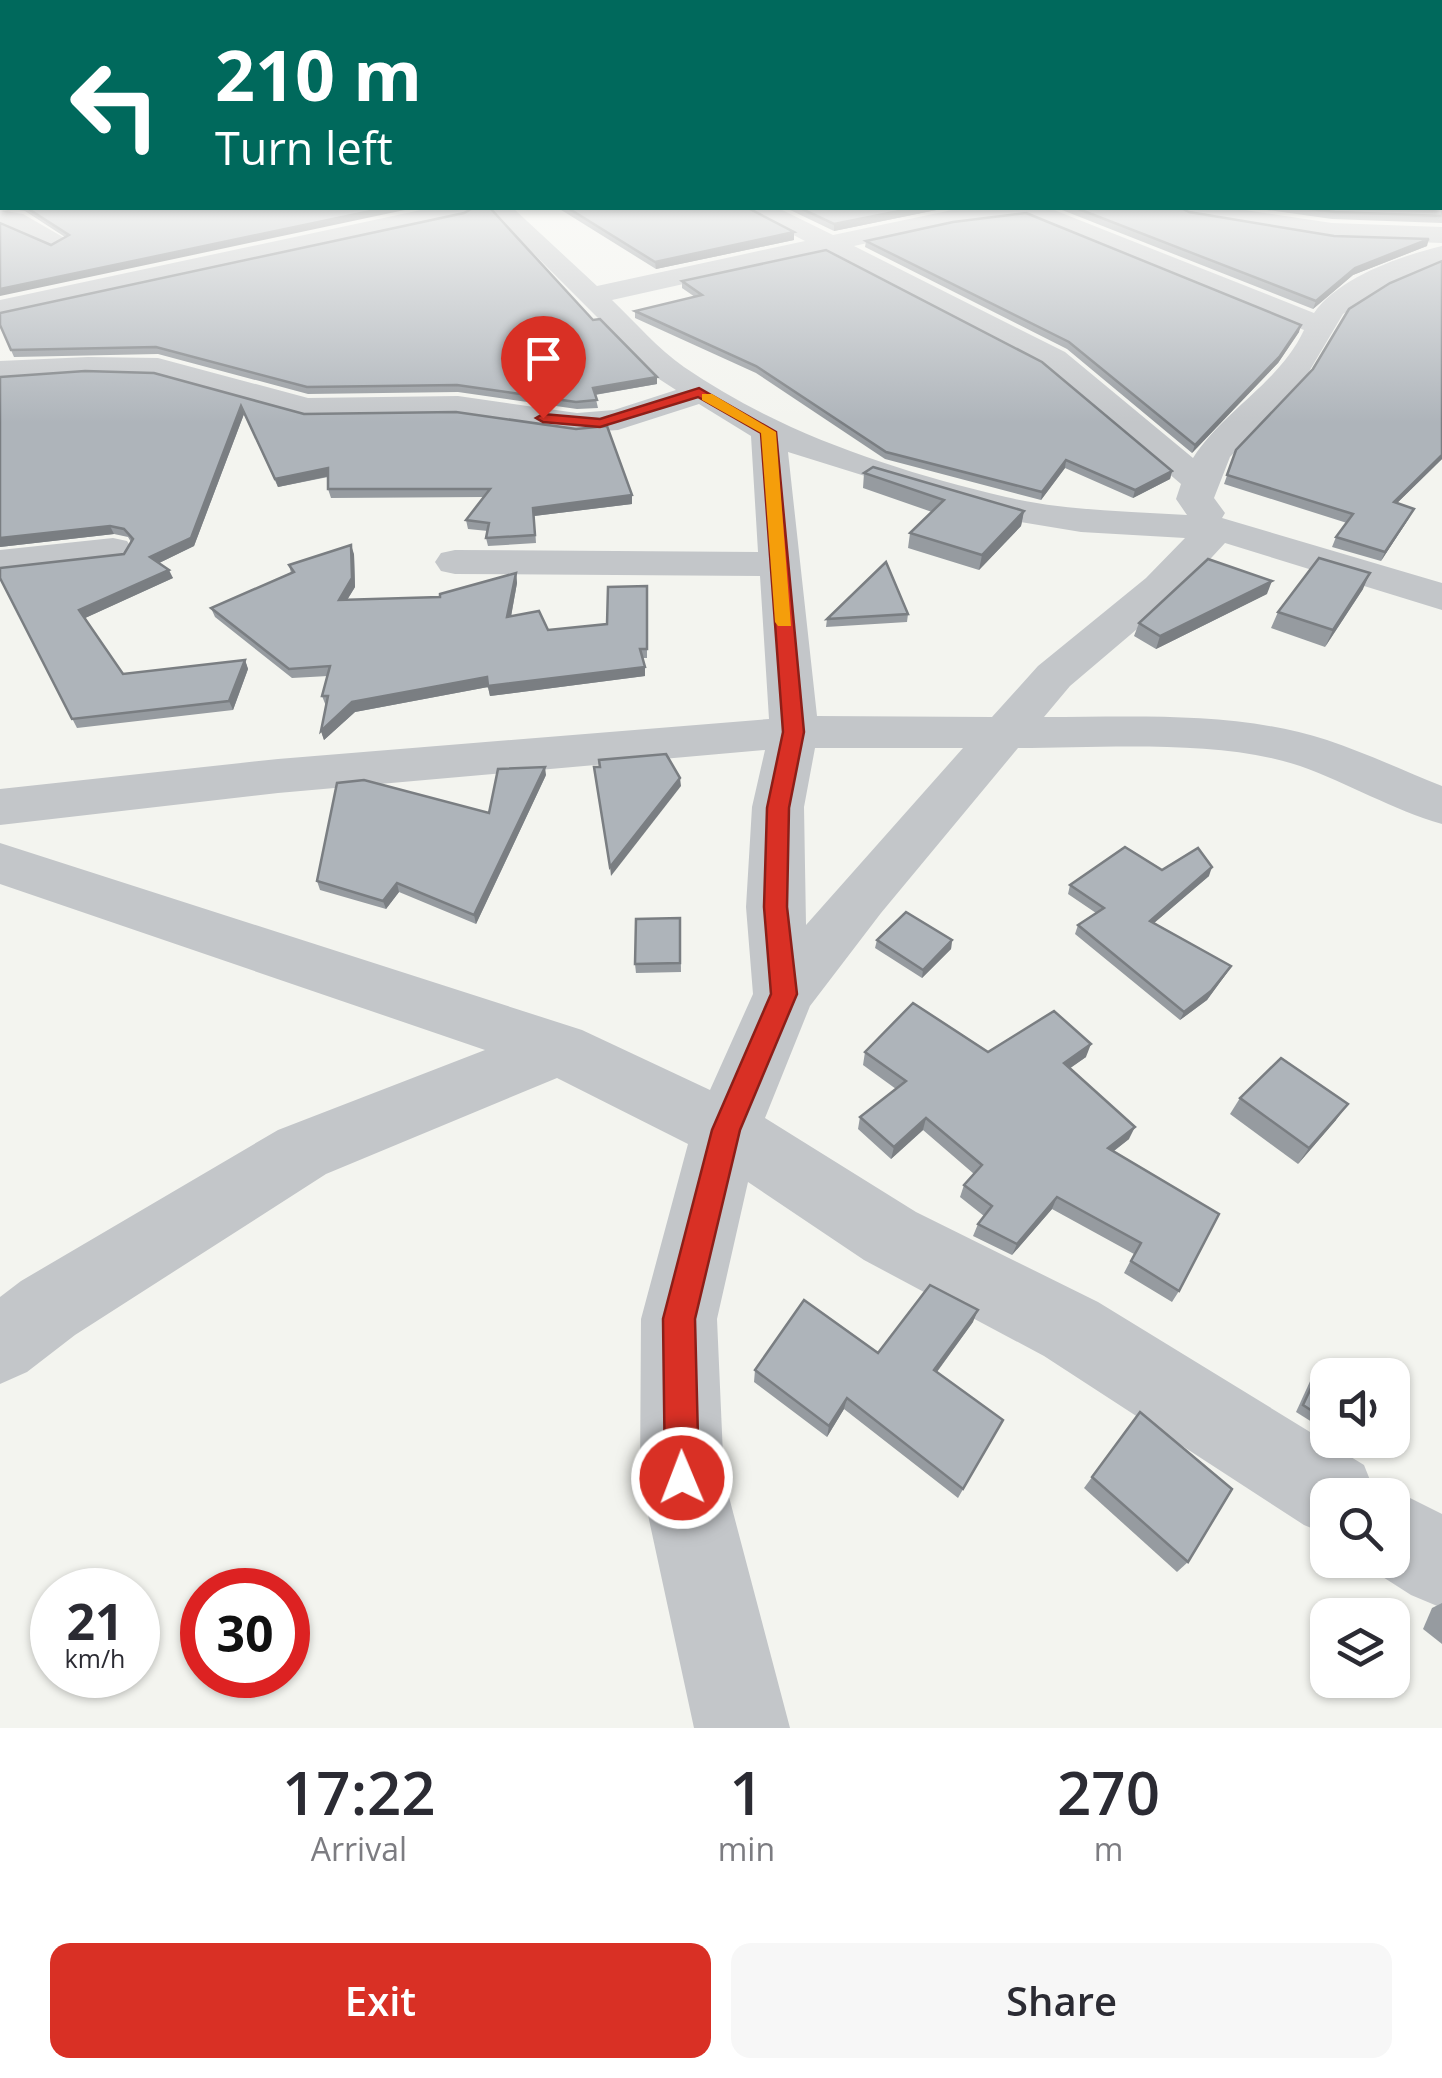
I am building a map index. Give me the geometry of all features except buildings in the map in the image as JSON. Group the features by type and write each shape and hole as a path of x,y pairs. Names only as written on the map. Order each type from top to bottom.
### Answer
{"street":[{"path":"0,309 205,262"},
{"path":"558,262 648,352 699,392 768,432 833,457 1003,508 1081,520 1217,528 1442,597"},
{"path":"594,295 748,262"},
{"path":"864,262 1054,359 1198,480"},
{"path":"1154,262 1320,326"},
{"path":"1217,528 1195,498 1198,480 1238,422 1289,376 1311,348 1334,306 1371,282 1423,262"},
{"path":"0,370 88,366 169,369 266,400 307,408 458,406 577,423 618,420 699,392"},
{"path":"768,432 794,732 778,808 776,907 784,994"},
{"path":"742,1728 682,1478 679,1319 726,1130 784,994 1054,676 1161,586 1217,528"},
{"path":"0,562 113,550"},
{"path":"455,562 778,564"},
{"path":"0,807 278,776 794,732 1165,733 1253,740 1311,752 1442,806"},
{"path":"0,863 560,1048 726,1130 890,1236 1071,1329 1310,1480"},
{"path":"0,1345 48,1308 302,1152 560,1048"},
{"path":"1410,1544 1442,1564"}],"slow traffic":[{"path":"707,397 768,432 784,622"}],"route":[{"path":"543,418 577,423 618,420 699,392 768,432 794,732 778,808 776,907 784,994 726,1130 679,1319 682,1478"}]}
